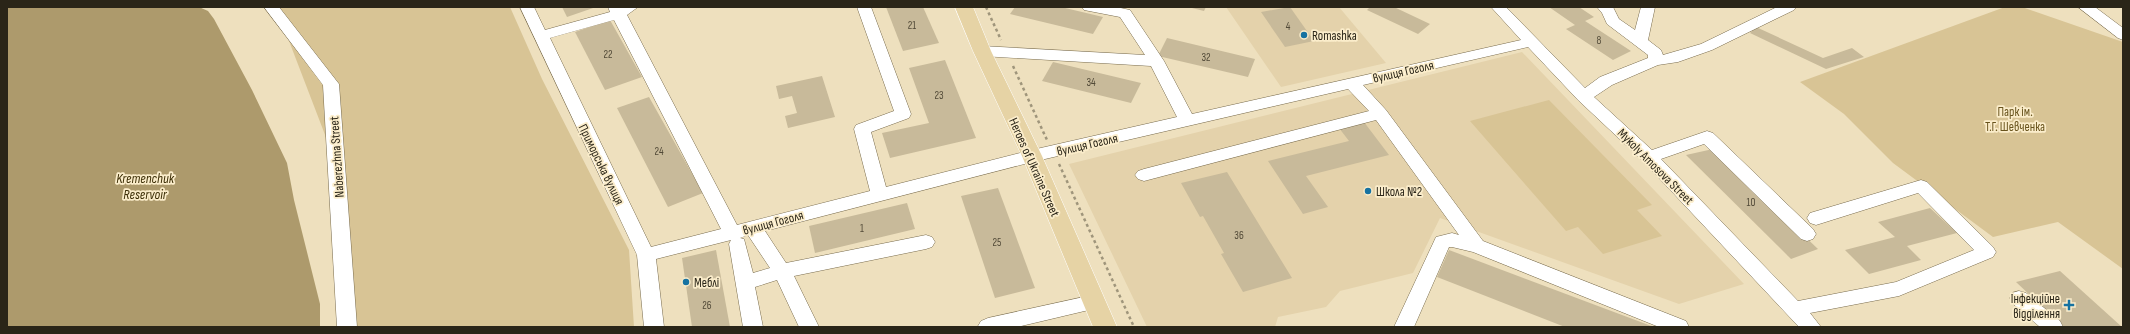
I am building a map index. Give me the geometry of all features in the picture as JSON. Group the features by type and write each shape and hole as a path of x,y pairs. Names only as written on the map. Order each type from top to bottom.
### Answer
{"main road":[{"name":"Heroes of Ukraine Street","path":"964,7 982,51 1032,156 1093,302 1105,327"}],"street":[{"name":"Naberezhna Street","path":"271,7 331,84 347,327"},
{"name":"Приморська вулиця","path":"527,7 646,255 654,327"},
{"path":"864,7 903,114 862,129 879,194"},
{"path":"1089,7 1125,13 1156,61 1187,121"},
{"name":"Mykoly Amosova Street","path":"1498,7 1584,96 1649,157 1812,327"},
{"path":"1604,7 1609,11 1612,21 1656,53 1655,61"},
{"path":"1640,40 1648,7"},
{"path":"1584,96 1606,81 1655,61 1672,59 1717,41 1789,7"},
{"path":"2085,7 2123,35"},
{"path":"541,36 621,9 735,238 753,327"},
{"name":"вулиця Гоголя","path":"646,255 735,238 752,227 1032,156 1531,42"},
{"path":"982,51 1156,61"},
{"path":"1352,83 1380,114 1477,246"},
{"path":"1144,175 1380,114"},
{"path":"1649,157 1707,137 1807,234"},
{"path":"1794,308 1899,288 1987,252 1921,186 1816,218"},
{"path":"752,227 782,271 809,327"},
{"path":"1404,327 1442,242 1452,240 1477,246 1679,327"},
{"path":"744,283 782,271 926,242"},
{"path":"2019,298 2053,327"},
{"path":"988,326 1093,302"}],"path":[{"path":"986,7 1134,327"}],"shaded area":[{"name":"Romashka","path":"1226,7 1339,7 1386,63 1281,87"},
{"name":"Школа №2","path":"1522,52 1744,284 1679,304 1440,218 1413,273 1340,291 1326,307 1278,317 1275,327 1147,327 1069,164"}],"green space":[{"path":"276,7 510,7 542,79 629,250 634,327 354,327 327,140"},
{"name":"Парк ім. Т.Г. Шевченка","path":"2005,7 2022,7 2123,42 2123,269 2058,222 1993,237 1893,163 1844,114 1800,82"},
{"path":"1549,100 1652,205 1637,210 1662,236 1603,254 1578,227 1566,231 1470,121"}],"water":[{"name":"Kremenchuk Reservoir","path":"7,7 199,7 208,11 214,19 252,90 287,163 294,200 320,304 320,327 7,327"}],"building":[{"path":"562,7 596,7 567,17"},
{"path":"886,7 923,7 939,43 903,51"},
{"path":"1015,7 1061,7 1103,17 1093,34 1010,14"},
{"path":"1188,7 1206,7 1204,11"},
{"path":"1290,7 1314,41 1285,47 1261,12"},
{"path":"1370,7 1394,7 1430,24 1418,34 1367,10"},
{"path":"1549,7 1579,7 1594,17 1585,21 1631,51 1613,60 1566,29 1575,25"},
{"path":"610,20 642,77 605,90 575,32"},
{"path":"1756,27 1823,58 1852,48 1864,57 1826,69 1750,33"},
{"path":"1167,38 1255,59 1248,77 1158,56"},
{"path":"945,60 976,138 890,158 882,133 929,123 909,68"},
{"path":"1053,62 1141,83 1131,103 1042,81"},
{"path":"822,76 835,117 788,128 785,116 797,113 792,96 779,99 776,86"},
{"path":"649,97 703,193 668,207 617,108"},
{"path":"1364,122 1389,155 1306,176 1328,207 1303,214 1268,161 1349,141 1339,128"},
{"path":"1713,149 1818,249 1791,259 1686,155"},
{"path":"1227,172 1292,278 1243,292 1221,254 1224,253 1203,216 1200,217 1181,183"},
{"path":"998,188 1035,288 995,298 961,196"},
{"path":"907,203 915,229 815,253 809,226"},
{"path":"1930,208 1957,233 1907,246 1921,260 1869,274 1845,250 1895,237 1878,222"},
{"path":"716,250 730,327 692,327 682,258"},
{"path":"1449,250 1654,327 1565,327 1437,277"},
{"name":"Інфекційне відділення","path":"2060,271 2122,327 2064,327 2016,282"}],"place":[{"name":"Romashka","path":"1304,35"},
{"name":"Школа №2","path":"1368,191"},
{"name":"Меблі","path":"686,282"},
{"name":"Інфекційне відділення","path":"2069,305"}]}
